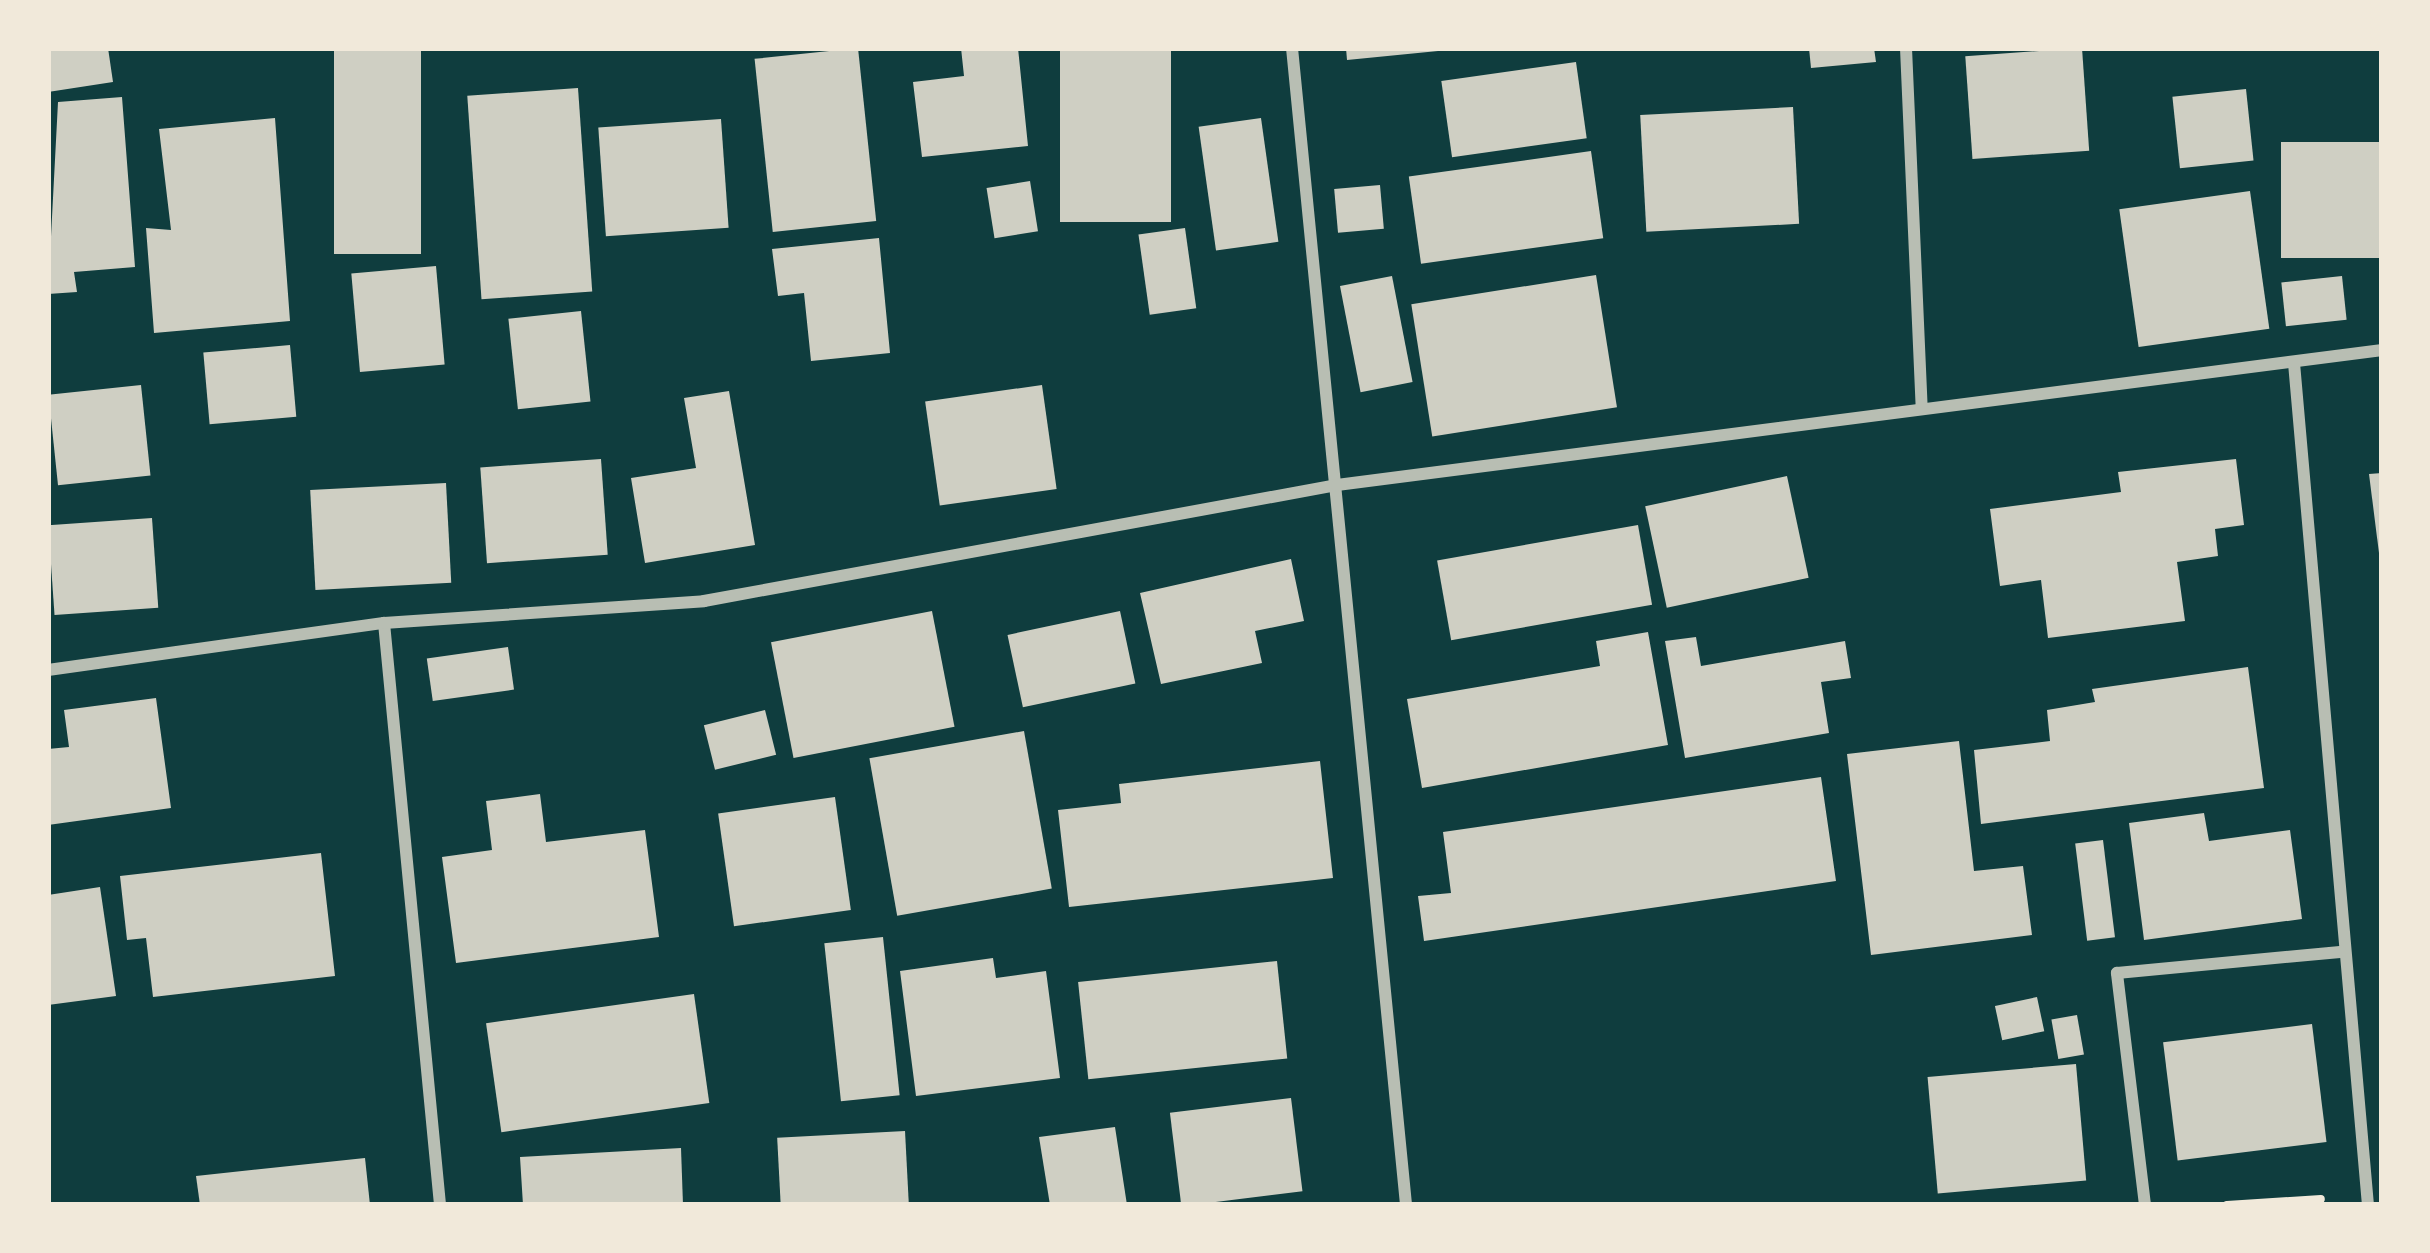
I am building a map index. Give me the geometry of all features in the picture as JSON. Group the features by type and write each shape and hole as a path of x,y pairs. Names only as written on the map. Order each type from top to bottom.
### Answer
{"street":[{"path":"1292,48 1406,1205"},
{"path":"1906,48 1922,408"},
{"path":"48,670 384,623 704,602 1337,484 2382,350"},
{"path":"2294,363 2340,952 2367,1200"},
{"path":"384,623 440,1205"},
{"path":"2145,1205 2116,973 2340,952"}],"path":[{"path":"2227,1205 2367,1200"}],"building":[{"path":"48,48 108,48 113,82 48,92"},
{"path":"334,48 421,48 421,254 334,254"},
{"path":"858,48 876,221 773,232 755,59"},
{"path":"961,48 1018,48 1028,146 922,157 913,82 964,76"},
{"path":"1060,48 1171,48 1171,222 1060,222"},
{"path":"1346,48 1438,48 1438,51 1347,60"},
{"path":"1809,48 1874,48 1876,62 1811,68"},
{"path":"2082,48 2089,151 1972,159 1965,56"},
{"path":"1576,62 1587,138 1452,157 1441,81"},
{"path":"578,88 592,292 482,299 467,96"},
{"path":"2246,89 2254,161 2180,168 2172,97"},
{"path":"122,97 135,267 74,272 77,292 48,294 58,102"},
{"path":"1793,107 1799,224 1646,232 1640,115"},
{"path":"275,118 290,321 154,333 146,228 171,230 159,129"},
{"path":"1261,118 1278,242 1216,251 1199,127"},
{"path":"721,119 729,228 606,236 598,128"},
{"path":"2281,142 2382,142 2382,258 2281,258"},
{"path":"1591,151 1603,238 1421,264 1409,177"},
{"path":"1030,181 1038,231 995,238 987,188"},
{"path":"1380,185 1384,229 1338,233 1334,189"},
{"path":"2250,191 2269,329 2139,347 2119,209"},
{"path":"1185,228 1196,308 1150,315 1138,235"},
{"path":"879,238 890,353 811,361 804,293 778,296 772,249"},
{"path":"436,266 445,365 360,372 351,273"},
{"path":"1596,275 1617,407 1432,437 1411,304"},
{"path":"1392,276 1413,382 1361,392 1340,286"},
{"path":"2342,276 2347,320 2286,326 2281,282"},
{"path":"581,311 591,402 518,409 508,319"},
{"path":"290,345 296,417 210,424 203,353"},
{"path":"141,385 151,476 58,485 49,395"},
{"path":"1042,385 1057,489 940,505 925,401"},
{"path":"729,391 755,545 645,563 631,478 696,468 684,398"},
{"path":"601,459 608,555 487,563 480,467"},
{"path":"2236,459 2244,525 2215,529 2218,556 2177,562 2185,621 2048,638 2041,580 2000,586 1990,509 2121,492 2118,472"},
{"path":"2382,473 2382,553 2379,553 2369,474"},
{"path":"1787,476 1809,578 1667,608 1645,506"},
{"path":"446,483 451,583 315,590 310,490"},
{"path":"152,518 158,608 55,615 48,525"},
{"path":"1638,525 1652,605 1451,640 1437,560"},
{"path":"1291,559 1304,621 1255,631 1262,663 1161,684 1140,593"},
{"path":"932,611 955,727 794,758 771,642"},
{"path":"1120,611 1135,683 1023,707 1008,635"},
{"path":"1648,632 1668,745 1422,788 1407,699 1600,666 1596,641"},
{"path":"1696,637 1701,666 1845,641 1851,678 1821,682 1829,733 1685,758 1665,641"},
{"path":"508,647 514,690 433,701 427,658"},
{"path":"2248,667 2264,788 1981,824 1974,750 2050,741 2047,710 2095,702 2092,689"},
{"path":"156,698 171,808 48,825 48,749 69,747 64,710"},
{"path":"765,710 776,755 715,770 704,725"},
{"path":"1024,731 1052,889 897,916 869,758"},
{"path":"1959,741 1974,871 2023,866 2032,935 1871,955 1847,754"},
{"path":"1320,761 1333,878 1069,907 1058,810 1121,803 1119,784"},
{"path":"1821,777 1836,881 1424,941 1418,896 1451,893 1443,832"},
{"path":"540,794 546,842 645,830 659,937 456,963 442,857 492,850 486,801"},
{"path":"835,797 851,910 734,926 718,813"},
{"path":"2204,813 2209,841 2290,830 2302,919 2144,940 2129,823"},
{"path":"2103,840 2115,937 2087,941 2075,843"},
{"path":"321,853 335,976 153,997 146,938 127,940 120,876"},
{"path":"100,887 116,996 48,1005 48,895"},
{"path":"883,937 900,1095 841,1101 824,943"},
{"path":"993,958 996,978 1046,971 1060,1078 916,1096 900,971"},
{"path":"1277,961 1287,1058 1088,1079 1078,982"},
{"path":"694,994 709,1103 501,1132 486,1023"},
{"path":"2037,997 2044,1031 2002,1040 1995,1006"},
{"path":"2077,1015 2084,1054 2058,1059 2051,1020"},
{"path":"2312,1024 2327,1142 2178,1160 2163,1042"},
{"path":"2076,1064 2086,1181 1938,1194 1928,1077"},
{"path":"1291,1098 1302,1191 1181,1205 1170,1113"},
{"path":"1115,1127 1127,1205 1050,1205 1039,1137"},
{"path":"905,1131 909,1205 781,1205 777,1138"},
{"path":"681,1148 683,1205 523,1205 520,1157"},
{"path":"365,1158 370,1205 200,1205 196,1176"}]}
